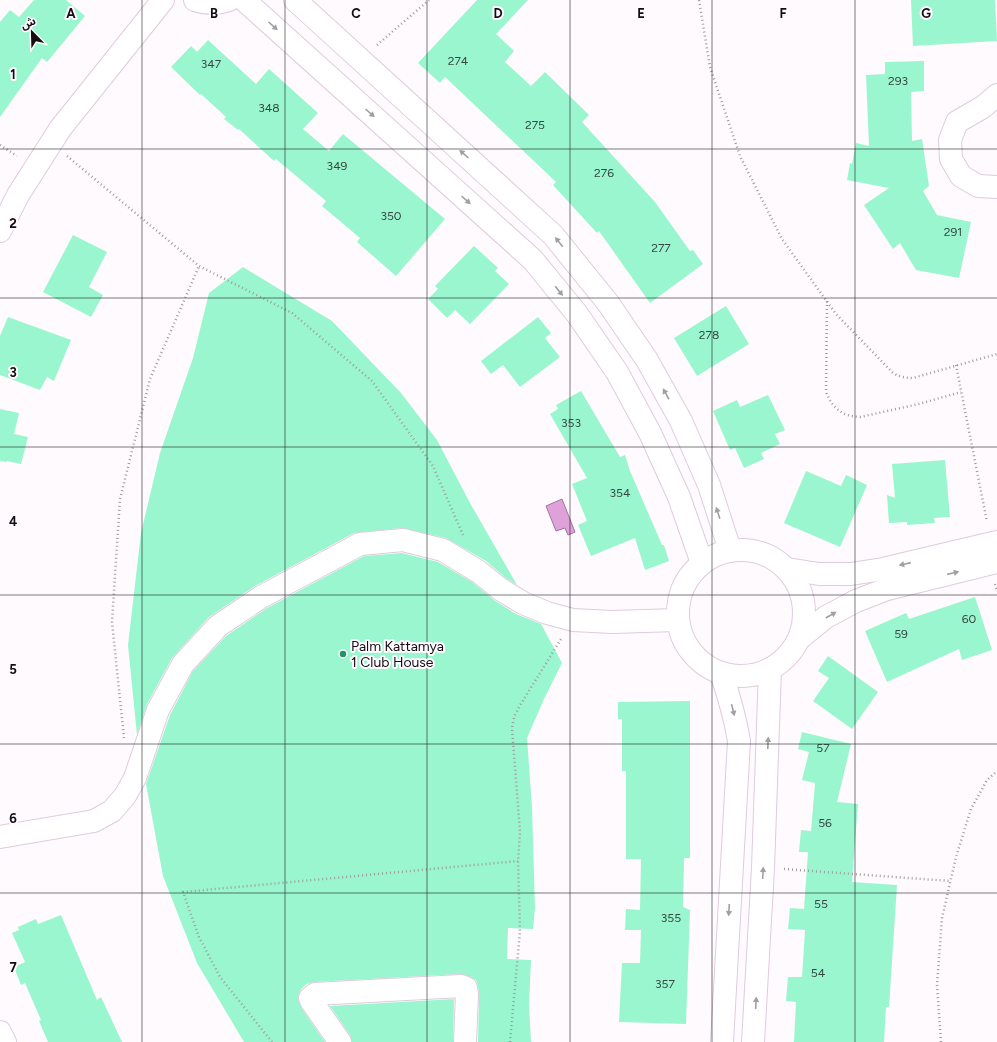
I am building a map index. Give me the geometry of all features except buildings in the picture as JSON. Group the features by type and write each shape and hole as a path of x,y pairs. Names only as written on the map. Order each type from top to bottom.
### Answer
{"street":[{"path":"0,231 18,195 60,129 163,0"},
{"path":"196,0 205,3 223,3 229,0"},
{"path":"244,0 533,260 577,314 616,372 650,433 679,497 702,563"},
{"path":"295,0 553,235 608,303 647,360 681,421 709,485 730,550"},
{"path":"997,95 983,108 957,122 950,140 951,159 962,176 978,186 997,187"},
{"path":"0,837 94,821 112,811 125,796 135,778 158,710 183,664 218,626 261,597 360,544 402,540 444,550 479,572 500,589 523,603 547,613 573,620 612,622 677,620"},
{"path":"787,569 819,574 851,574 995,549"},
{"path":"800,638 826,617 856,601 887,588 995,549"},
{"path":"730,550 751,550 771,557 787,569 801,590 805,614 800,638 793,651 782,661 770,669 758,674 733,676 721,673 704,665 691,653 682,637 677,620 678,604 682,588 690,574 702,563 715,555 730,550"},
{"path":"754,1042 763,868 770,669"},
{"path":"721,673 731,703 739,741 722,1042"},
{"path":"340,1042 312,1002 310,998 315,994 461,986 466,988 467,994 465,1042"},
{"path":"0,1032 5,1042"}],"path":[{"path":"360,59 429,0"},
{"path":"699,0 710,67 740,156 782,239 836,314 893,373 899,377 913,378 997,354"},
{"path":"51,143 199,266 292,313 372,381 433,466 464,537"},
{"path":"125,744 112,622 120,499 150,379 199,266"},
{"path":"827,301 826,392 832,404 842,413 860,417 919,404 961,392"},
{"path":"956,365 995,549"},
{"path":"510,1042 520,931 518,861 520,832 512,728 514,717 519,707 573,620"},
{"path":"941,1042 937,985 942,918 956,857 972,809 987,780 997,771"},
{"path":"272,1042 220,976 199,937 183,892 518,861"},
{"path":"763,868 950,881"}],"shaded area":[{"path":"562,499 575,532 568,535 565,528 556,531 546,506"}],"place":[{"name":"Palm Kattamya 1 Club House","path":"343,654"}]}
